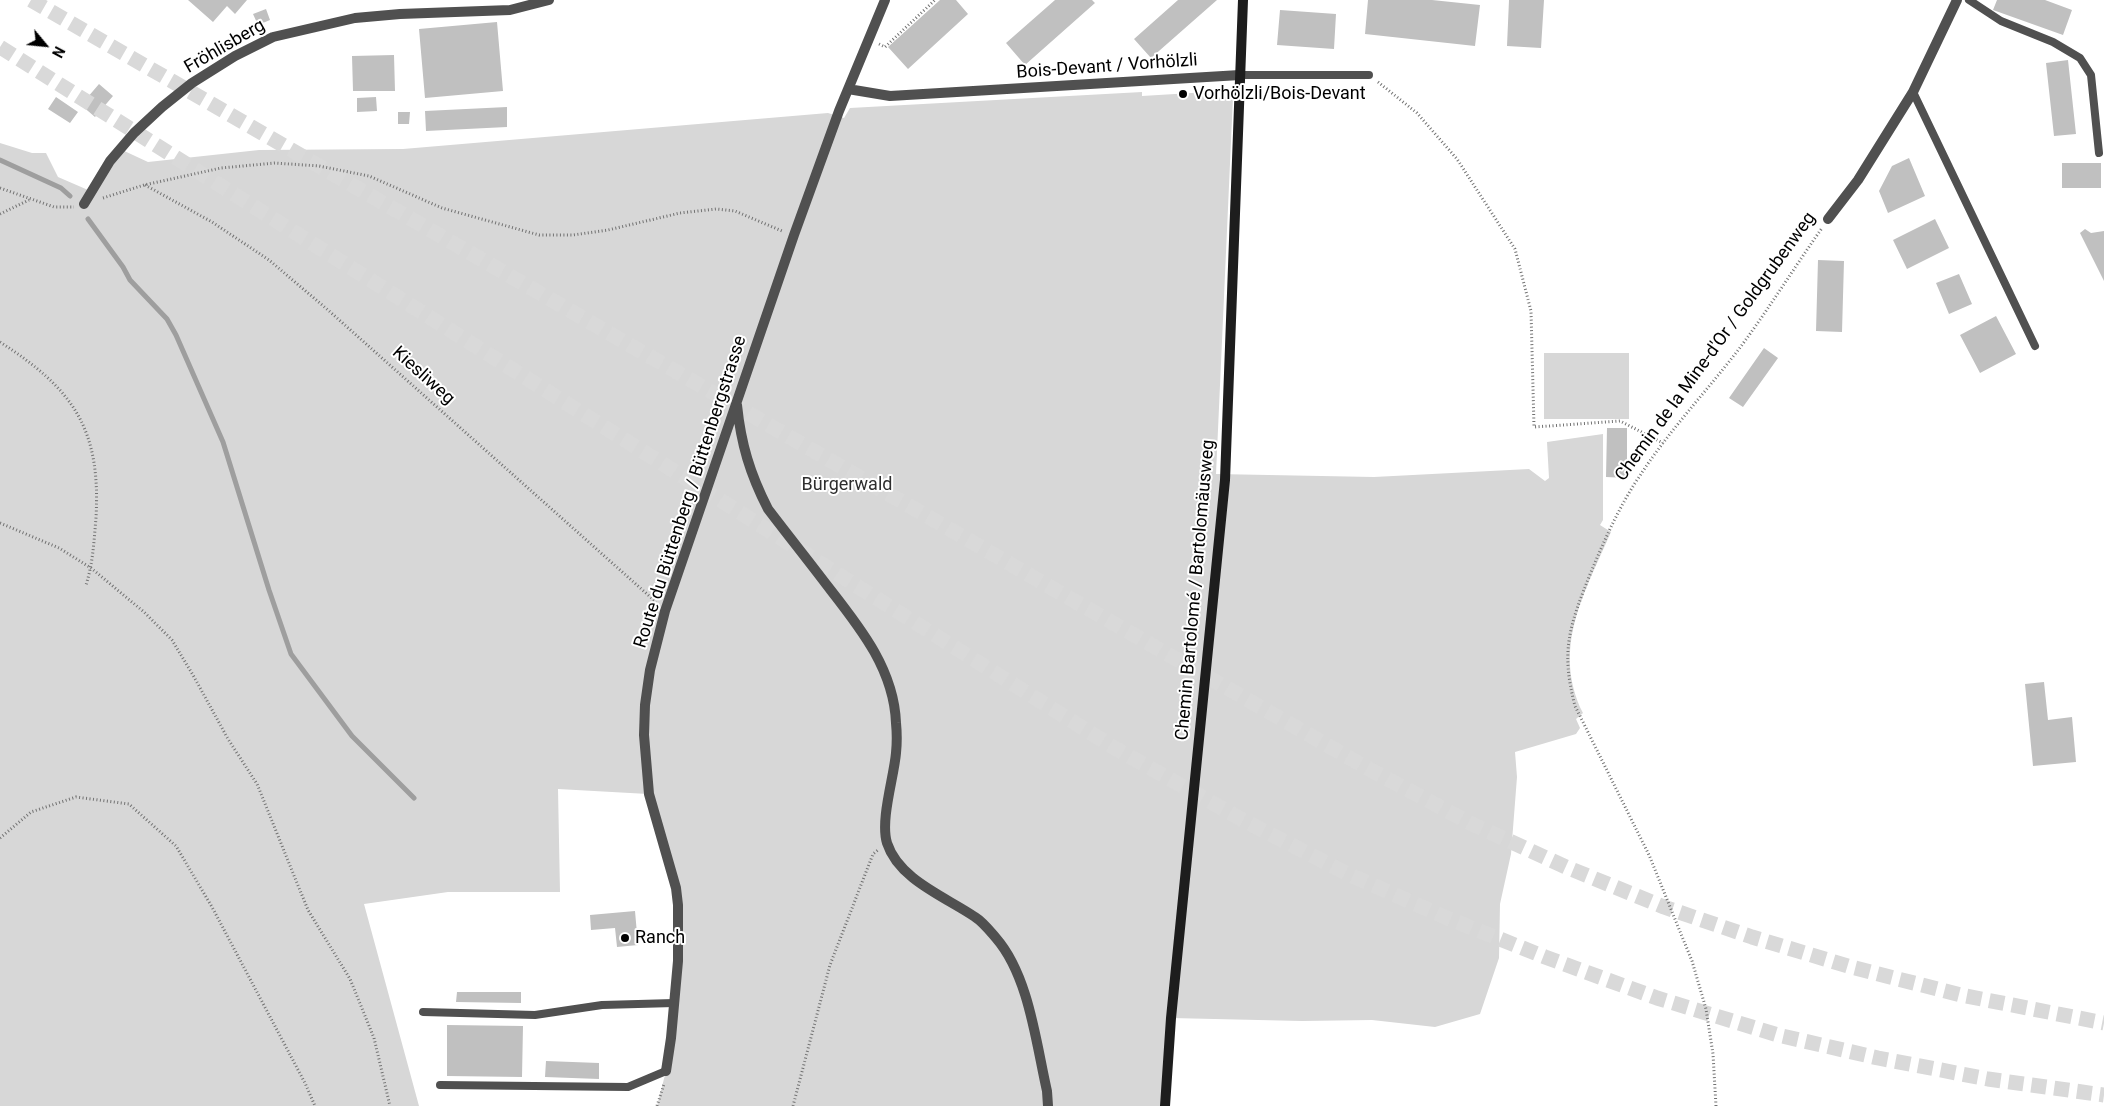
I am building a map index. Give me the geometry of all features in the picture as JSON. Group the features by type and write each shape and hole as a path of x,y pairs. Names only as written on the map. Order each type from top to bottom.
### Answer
{"street":[{"name":"Fröhlisberg","path":"84,204 110,161 134,133 162,107 192,83 235,56 273,37 355,18 400,14 510,10 549,0"},
{"name":"Route du Büttenberg / Büttenbergstrasse","path":"666,1071 678,961 678,905 676,888 648,794 644,735 645,705 650,670 665,611 794,235 848,89 884,0"},
{"name":"Chemin Bartolomé / Bartolomäusweg","path":"1165,1106 1171,1018 1225,480 1242,0"},
{"name":"Chemin de la Mine-d'Or / Goldgrubenweg","path":"1828,219 1858,180 1913,92 1957,0"},
{"name":"Bois-Devant / Vorhölzli","path":"848,89 890,96 1240,75"},
{"path":"737,401 741,439 761,496 768,509 862,632 881,662 892,693 896,721 896,752 888,800 887,843 900,864 918,882 977,918 997,939 1014,963 1024,992 1047,1091 1048,1106"}],"lane":[{"path":"1969,0 2001,21 2053,42 2080,58 2091,75 2099,153"},
{"name":"Bois-Devant / Vorhölzli","path":"1240,75 1369,75"},
{"path":"1913,92 2035,346"},
{"path":"423,1012 535,1016 602,1005 674,1003"},
{"path":"440,1085 628,1086 666,1071"}],"path":[{"path":"878,44 886,47 935,0"},
{"path":"1369,75 1416,113 1457,159 1515,249 1531,311 1534,427 1620,421 1663,443"},
{"path":"0,188 54,207 77,206 144,185 221,168 275,162 319,166 369,176 442,208 539,235 573,235 608,230 680,213 716,208 735,211 794,235"},
{"name":"Kiesliweg","path":"144,185 212,222 270,260 665,611"},
{"path":"0,214 30,200"},
{"name":"Chemin de la Mine-d'Or / Goldgrubenweg","path":"1716,1106 1713,1054 1706,1009 1692,961 1649,855 1575,706 1567,672 1568,642 1572,623 1593,567 1614,520 1638,478 1663,443 1739,349 1828,219"},
{"path":"0,342 25,358 62,392 79,415 91,446 97,488 91,568 86,586"},
{"path":"0,523 59,548 91,568 144,612 172,640 194,675 228,739 256,784 308,910 350,979 374,1038 390,1106"},
{"path":"0,838 31,812 76,797 129,804 176,846 212,907 306,1084 315,1106"},
{"path":"792,1106 830,965 873,854 887,843"},
{"path":"657,1106 666,1071"}],"green space":[{"name":"Bürgerwald","path":"1142,92 1142,96 1208,92 1209,98 1233,97 1216,474 1374,477 1529,469 1545,481 1549,478 1547,442 1603,434 1603,520 1600,525 1611,532 1582,598 1571,643 1570,666 1574,689 1583,713 1576,719 1580,728 1576,734 1515,752 1517,777 1511,854 1500,904 1499,958 1480,1014 1435,1027 1372,1020 1302,1021 1171,1018 1165,1106 657,1106 666,1071 678,905 648,794 558,789 560,892 448,892 364,904 419,1106 0,1106 0,143 32,153 46,153 58,177 95,193 120,149 148,162 259,150 403,149 828,113 844,118 850,108"},
{"path":"1544,353 1629,353 1629,419 1544,419"}],"building":[{"path":"188,0 247,0 235,14 227,6 213,22"},
{"path":"940,0 956,0 968,14 908,69 888,47"},
{"path":"1055,0 1092,0 1095,3 1025,65 1006,43"},
{"path":"1178,0 1217,0 1151,58 1134,39"},
{"path":"1368,0 1432,0 1480,5 1475,46 1365,34"},
{"path":"1509,0 1544,0 1541,48 1507,46"},
{"path":"1997,0 2045,0 2072,10 2063,35 1993,10"},
{"path":"266,9 270,20 258,25 253,14"},
{"path":"1280,10 1336,14 1334,49 1277,45"},
{"path":"497,22 503,91 425,98 419,29"},
{"path":"394,55 395,91 353,91 352,56"},
{"path":"2068,60 2076,134 2054,136 2046,63"},
{"path":"99,84 113,96 95,117 81,105"},
{"path":"56,97 78,112 70,123 48,109"},
{"path":"376,97 377,111 357,112 357,98"},
{"path":"507,107 507,127 426,131 425,111"},
{"path":"398,112 410,112 409,124 398,124"},
{"path":"1909,158 1925,196 1888,213 1879,191 1892,166"},
{"path":"2062,163 2101,163 2101,188 2062,188"},
{"path":"1935,219 1949,248 1907,269 1893,240"},
{"path":"2085,229 2091,233 2104,231 2104,281 2080,233"},
{"path":"1818,260 1844,261 1842,332 1816,331"},
{"path":"1959,274 1972,304 1949,314 1936,283"},
{"path":"1996,316 2016,354 1980,373 1960,335"},
{"path":"1764,348 1778,358 1743,407 1729,398"},
{"path":"1607,428 1627,428 1627,478 1606,477"},
{"path":"2044,682 2048,720 2072,717 2076,762 2033,766 2025,684"},
{"path":"635,911 638,945 617,947 615,928 591,930 590,915"},
{"path":"457,992 521,992 521,1003 456,1002"},
{"path":"447,1025 523,1026 522,1077 447,1076"},
{"path":"546,1061 599,1063 599,1079 545,1077"}],"waterway":[{"path":"0,160 61,188 70,196"},
{"path":"88,219 123,267 130,280 167,319 176,335 223,442 291,654 352,736 414,798"}],"tunnel":[{"path":"31,0 1064,595 1369,769 1470,823 1566,867 1664,907 1752,937 1851,967 1961,995 2104,1023"},
{"path":"0,47 1113,747 1241,819 1348,874 1447,918 1545,957 1657,998 1778,1035 1878,1058 1988,1079 2104,1095"}],"place":[{"name":"Vorhölzli/Bois-Devant","path":"1183,94"},
{"name":"Ranch","path":"625,938"}]}
